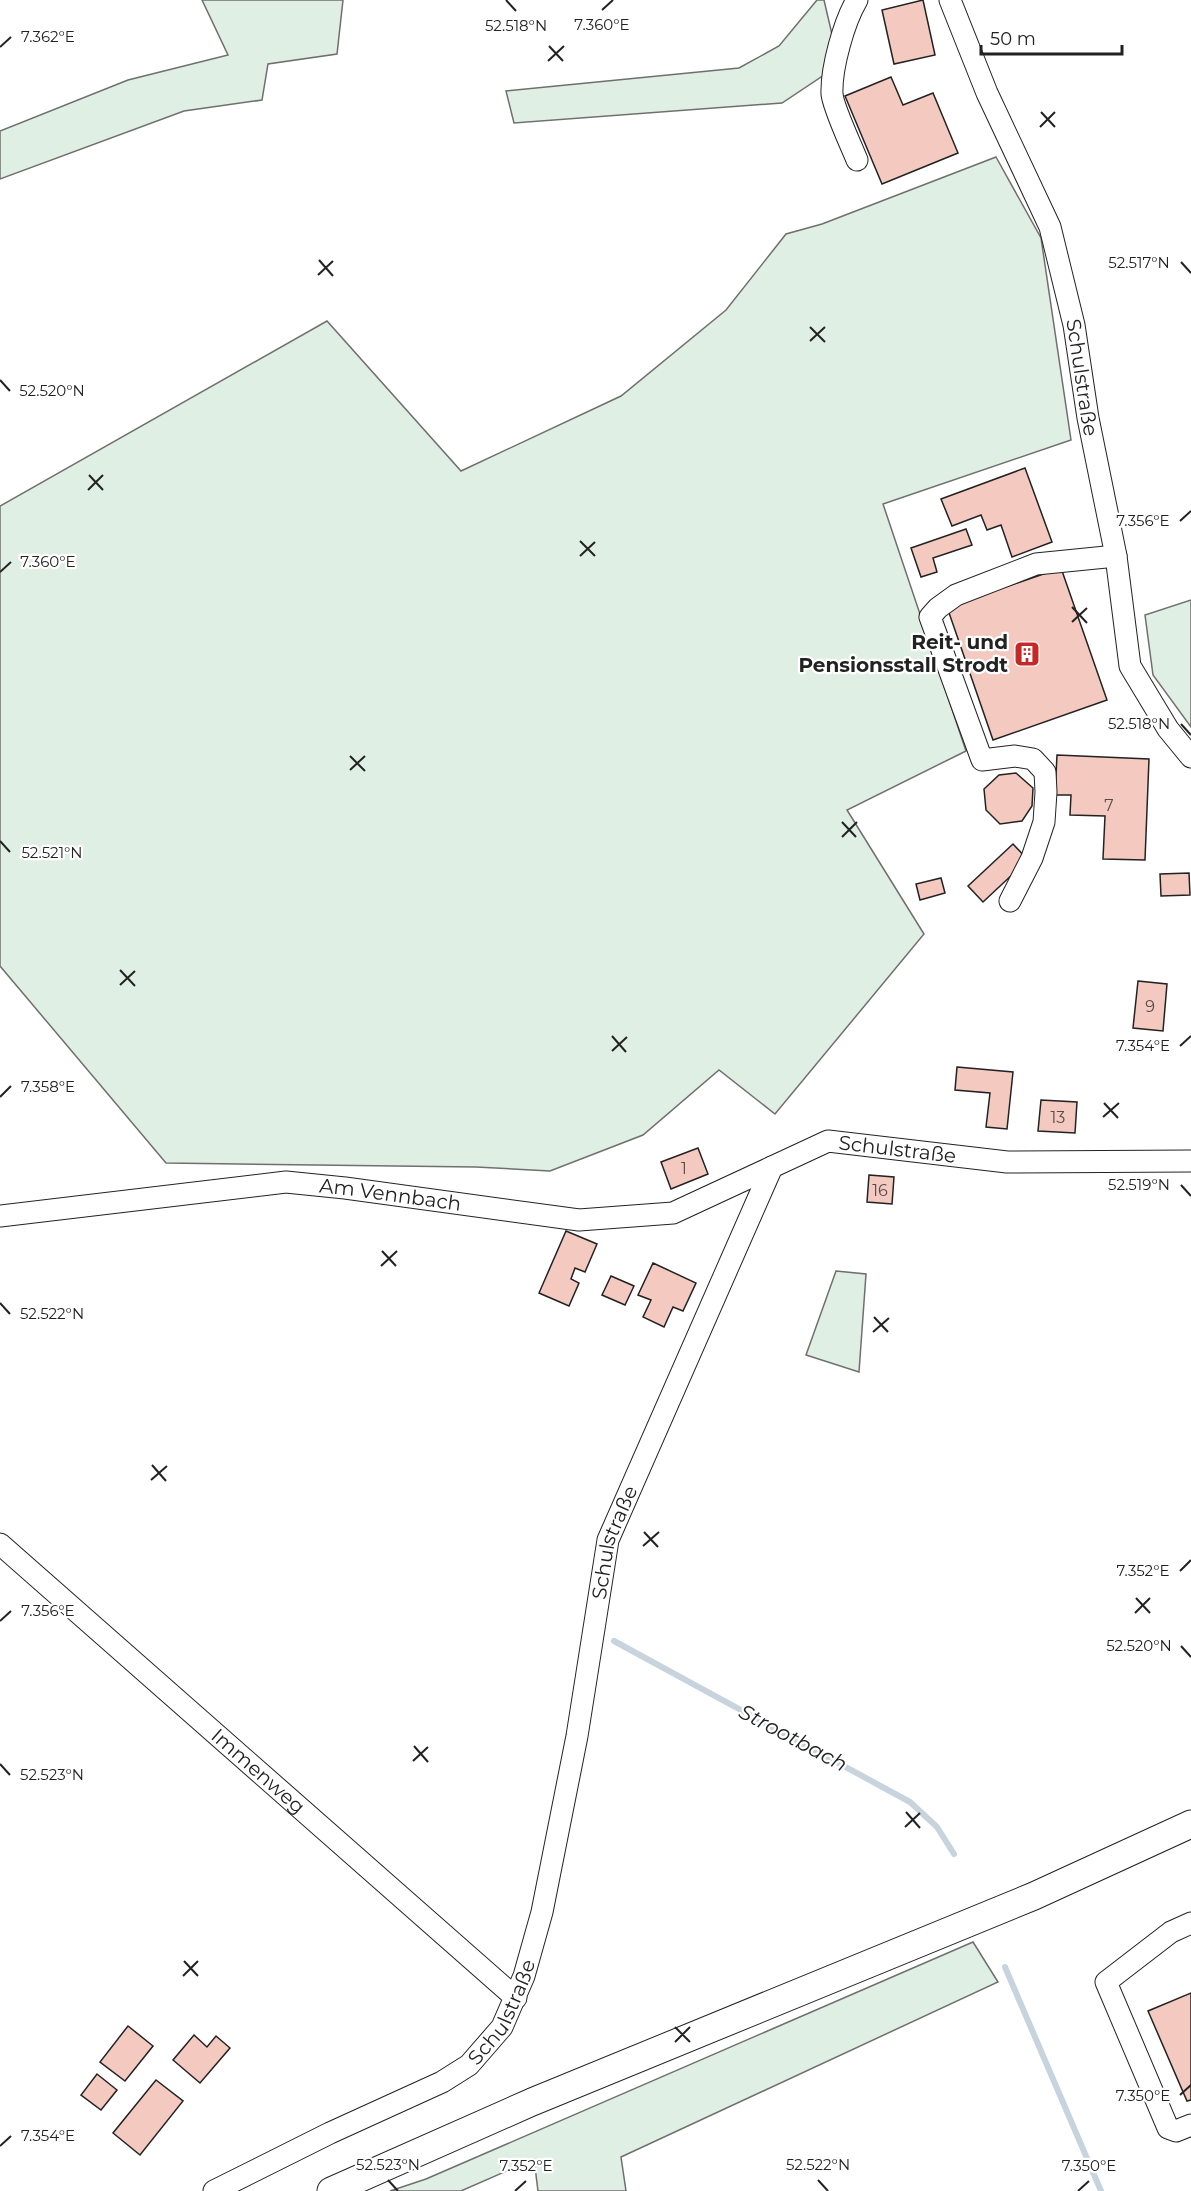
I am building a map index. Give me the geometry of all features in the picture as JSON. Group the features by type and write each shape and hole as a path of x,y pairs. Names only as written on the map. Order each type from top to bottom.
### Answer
{"main road":[{"path":"331,2191 532,2102 1034,1896 1191,1824"}],"street":[{"path":"857,0 851,9 843,35 834,72 832,96 857,160"},
{"name":"Schulstraße","path":"950,0 987,93 1050,227 1074,325 1088,418 1116,556 1130,666 1168,729 1191,757"},
{"path":"1010,901 1032,858 1044,822 1045,772 1033,759 1015,756 982,760 930,617 956,595 1036,564 1116,556"},
{"name":"Schulstraße","path":"214,2191 451,2076 469,2065 502,2027 516,1998 542,1912 578,1736 608,1540 772,1167 828,1141 1007,1162 1191,1161"},
{"name":"Am Vennbach","path":"0,1216 286,1182 579,1220 673,1213 772,1167"},
{"name":"Immenweg","path":"0,1544 516,1998"},
{"path":"1191,1923 1171,1932 1106,1982 1168,2128 1176,2131 1191,2125"}],"green space":[{"path":"202,0 343,0 337,54 268,64 262,100 184,111 0,179 0,131 128,80 228,55"},
{"path":"817,0 824,0 834,43 827,73 782,103 514,123 506,91 739,68 779,46"},
{"path":"996,157 1041,238 1071,440 883,504 966,751 847,810 924,934 775,1114 719,1070 643,1135 550,1171 476,1167 166,1163 0,966 0,506 327,321 461,471 621,396 726,310 786,234 822,224"},
{"path":"1191,600 1191,727 1153,675 1145,615"},
{"path":"836,1271 866,1274 859,1372 806,1355"},
{"path":"973,1942 998,1982 621,2157 626,2191 538,2191 534,2159 461,2191 390,2191 426,2179"}],"building":[{"path":"923,0 935,55 894,64 882,10"},
{"path":"891,77 903,105 933,93 958,153 882,184 845,96"},
{"path":"1025,468 1052,542 1012,557 1001,525 987,530 981,515 952,526 941,499"},
{"path":"966,529 972,545 933,558 937,572 921,577 911,548"},
{"name":"Reit- und Pensionsstall Strodt","path":"1061,568 1107,700 993,740 947,607"},
{"path":"1057,755 1149,759 1145,860 1103,859 1105,816 1070,815 1071,795 1055,795"},
{"path":"1016,773 1033,788 1032,806 1022,821 1000,824 986,810 984,789 999,775"},
{"path":"1013,844 1028,860 983,902 968,886"},
{"path":"1189,873 1190,895 1161,896 1160,874"},
{"path":"941,878 945,893 920,900 916,884"},
{"path":"1138,981 1167,984 1163,1031 1133,1028"},
{"path":"957,1067 1013,1072 1007,1129 986,1127 990,1093 955,1090"},
{"path":"1041,1100 1077,1102 1075,1133 1038,1131"},
{"path":"698,1148 708,1174 671,1189 661,1162"},
{"path":"869,1175 894,1177 892,1204 867,1202"},
{"path":"566,1231 597,1244 585,1272 575,1268 571,1279 579,1283 569,1306 539,1293"},
{"path":"653,1263 696,1283 683,1311 673,1307 664,1327 643,1317 651,1300 638,1295"},
{"path":"611,1276 634,1286 625,1305 602,1295"},
{"path":"1191,1993 1191,2100 1187,2101 1148,2011"},
{"path":"128,2026 153,2046 125,2081 100,2062"},
{"path":"194,2035 207,2047 216,2036 230,2048 200,2083 173,2060"},
{"path":"97,2074 117,2090 101,2110 81,2095"},
{"path":"156,2080 183,2101 140,2155 113,2133"}],"waterway":[{"name":"Strootbach","path":"614,1641 910,1802 937,1827 954,1854"},
{"name":"Strootbach","path":"1005,1967 1101,2191"}],"place":[{"name":"Reit- und Pensionsstall Strodt","path":"1027,654"}]}
